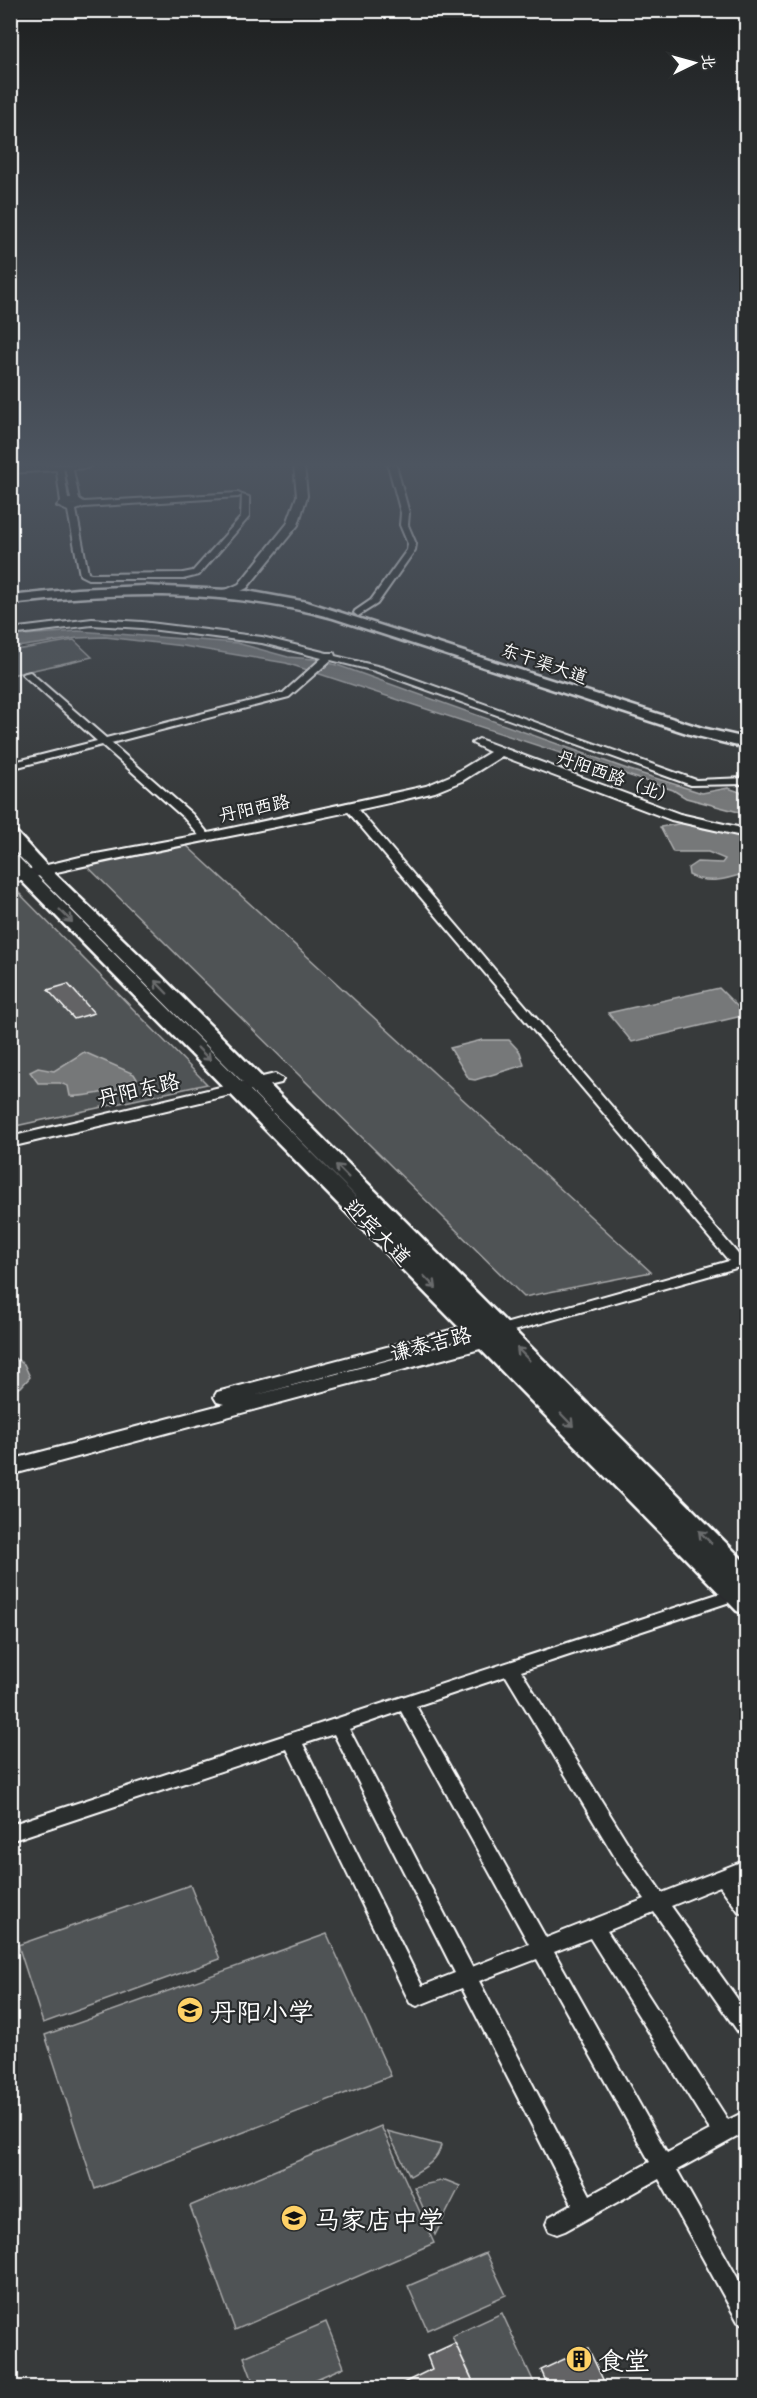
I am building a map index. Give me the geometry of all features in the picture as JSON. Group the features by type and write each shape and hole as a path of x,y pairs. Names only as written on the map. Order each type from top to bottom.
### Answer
{"main road":[{"name":"东干渠大道","path":"10,598 71,588 128,586 237,590 288,596 358,614 622,702 747,736"},
{"name":"东干渠大道","path":"10,598 71,592 221,593 282,601 338,615 665,722 747,743"},
{"name":"迎宾大道","path":"10,836 26,875"},
{"name":"迎宾大道","path":"10,859 256,1083 488,1333 743,1592"}],"street":[{"path":"221,593 237,590 248,577"},
{"path":"257,592 256,582 260,577"},
{"path":"358,614 380,594 392,577"},
{"path":"10,632 92,622 141,625 262,640 331,655 378,669 695,783 747,781"},
{"path":"10,766 286,695 331,655"},
{"path":"27,674 188,816 206,837"},
{"name":"丹阳西路（北）","path":"479,743 676,817 747,833"},
{"name":"丹阳西路","path":"26,875 80,861 206,837 430,789 457,778 499,752"},
{"path":"349,807 738,1263 488,1333"},
{"name":"丹阳东路","path":"10,1142 256,1083"},
{"name":"谦泰吉路","path":"10,1457 276,1382 488,1333"},
{"name":"谦泰吉路","path":"10,1468 488,1333"},
{"path":"10,1833 743,1592"},
{"path":"510,1668 625,1856 747,2027"},
{"path":"405,1703 747,2314"},
{"path":"338,1725 585,2208"},
{"path":"292,1740 417,1997 747,1868"},
{"path":"724,1877 747,1906"},
{"path":"595,1929 724,2133"},
{"path":"557,2224 747,2121"}],"shaded area":[{"path":"78,631 237,643 288,657 314,659 340,666 630,770 702,793 728,788 746,794 746,814 686,798 673,790 286,663 183,646 105,637 78,638 11,648 10,636"},
{"path":"74,640 92,657 11,675 11,651"},
{"path":"684,823 746,836 746,873 725,879 710,880 689,875 688,868 697,862 722,863 725,859 708,852 673,852 660,827"},
{"path":"186,845 651,1272 524,1297 84,863"},
{"path":"17,891 207,1084 11,1127 10,893"},
{"path":"719,988 746,1015 632,1042 608,1013"},
{"path":"482,1040 509,1040 520,1052 524,1065 475,1080 469,1079 450,1048"},
{"path":"84,1052 134,1074 137,1079 115,1089 95,1094 70,1096 68,1086 60,1083 38,1083 30,1072 38,1068 54,1071"},
{"path":"11,1356 24,1364 30,1377 21,1387 11,1391"},
{"path":"190,1885 220,1959 43,2023 18,1945"},
{"path":"327,1934 391,2076 95,2189 45,2035"},
{"path":"381,2126 434,2243 235,2330 190,2206"},
{"path":"387,2131 441,2145 430,2164 410,2176"},
{"path":"445,2180 460,2186 435,2235 414,2187"},
{"path":"486,2253 506,2295 427,2330 408,2286"},
{"path":"502,2313 536,2387 476,2387 452,2336"},
{"path":"326,2322 344,2367 298,2387 255,2387 244,2357"}],"building":[{"path":"68,984 94,1013 74,1019 48,990"},
{"path":"455,2343 476,2388 393,2388 432,2369 427,2356"},
{"name":"食堂","path":"588,2348 607,2388 549,2388 541,2370"}],"place":[{"name":"丹阳小学","path":"190,2010"},
{"name":"马家店中学","path":"294,2218"},
{"name":"食堂","path":"579,2359"}]}
